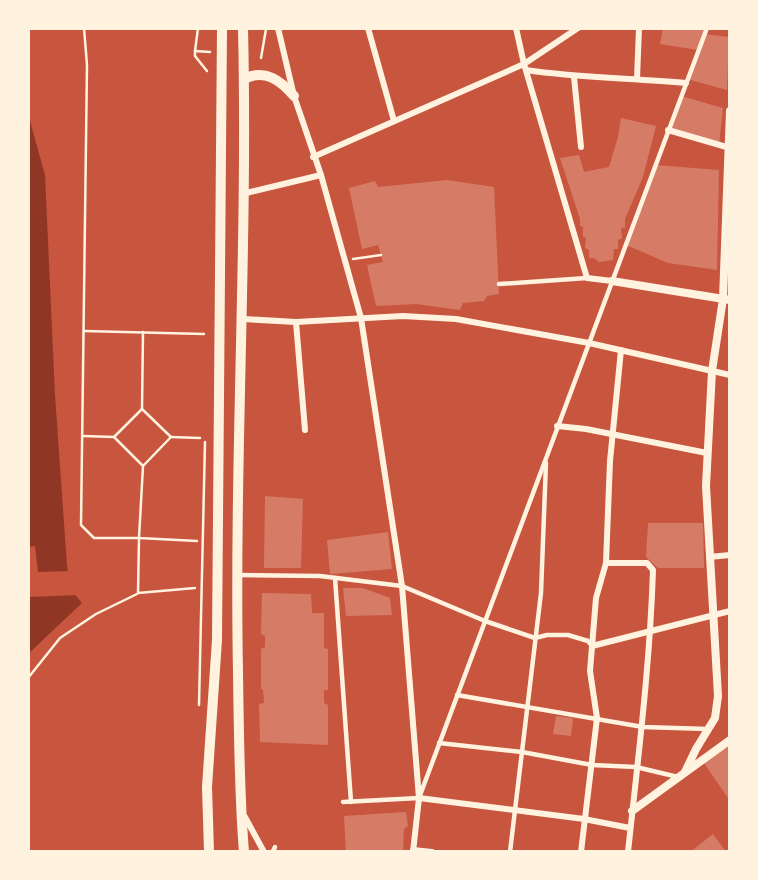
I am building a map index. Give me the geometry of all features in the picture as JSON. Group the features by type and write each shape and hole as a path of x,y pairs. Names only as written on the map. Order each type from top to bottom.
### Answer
{"highway":[{"path":"209,852 207,788 217,640 222,28"},
{"path":"243,28 243,319 236,575 244,852"},
{"path":"244,79 252,75 277,79 294,96"}],"street":[{"path":"278,28 294,96 321,175 361,318 402,586 419,798 413,851 432,852"},
{"path":"368,28 394,121"},
{"path":"516,28 587,278"},
{"path":"313,157 525,67 578,28"},
{"path":"637,79 639,28"},
{"path":"419,798 706,28"},
{"path":"525,67 574,77 686,83"},
{"path":"574,77 581,147"},
{"path":"682,774 716,718 718,696 709,556 707,453 712,371 727,299 730,111"},
{"path":"668,130 729,148"},
{"path":"242,194 321,175"},
{"path":"499,284 587,278 727,299"},
{"path":"243,319 296,323 403,316 456,318 589,343 730,376"},
{"path":"296,323 305,430"},
{"path":"581,852 597,718 590,671 596,598 606,563 621,350"},
{"path":"557,426 707,453"},
{"path":"510,852 541,593 546,458"},
{"path":"709,556 730,555"},
{"path":"606,563 647,563 653,569 643,727 636,767 628,852"},
{"path":"236,575 320,576 402,586 485,621 535,638 568,635 588,641 592,646"},
{"path":"335,578 351,802"},
{"path":"592,646 730,611"},
{"path":"457,695 643,727 708,729"},
{"path":"632,811 730,740"},
{"path":"439,743 522,752 592,765 636,767 682,774"},
{"path":"343,802 419,798 584,819 630,828"},
{"path":"241,810 264,852"}],"path":[{"path":"84,28 87,65 81,525 94,538 197,541"},
{"path":"198,28 195,53 207,71"},
{"path":"259,28 267,28 261,58"},
{"path":"345,260 381,255"},
{"path":"84,331 204,334"},
{"path":"114,437 142,409 143,332"},
{"path":"142,409 171,437 200,438"},
{"path":"81,436 114,437 143,466"},
{"path":"138,593 143,466 171,437"},
{"path":"28,678 60,638 96,614 138,593 195,588"}],"shaded area":[{"path":"28,114 45,175 55,395 67,566 72,591 82,603 28,654"}],"pier":[{"path":"35,546 38,572 72,571 75,590 79,595 28,597 28,547"}],"building":[{"path":"663,28 707,28 704,34 729,37 727,90 687,79 698,50 660,44"},
{"path":"681,96 723,108 719,145 668,130"},
{"path":"621,118 656,126 643,177 625,219 625,228 621,228 622,238 618,240 618,249 614,249 613,260 599,262 589,258 589,250 585,248 583,227 580,226 560,158 579,155 584,172 609,167"},
{"path":"655,165 719,170 717,270 668,263 626,245"},
{"path":"447,180 494,187 499,294 487,296 484,301 463,303 460,310 416,304 376,306 367,265 383,262 378,245 362,249 349,188 375,181 378,187"},
{"path":"265,496 303,499 301,568 264,568"},
{"path":"648,523 703,523 704,568 658,568 646,557"},
{"path":"388,532 392,569 330,574 327,540"},
{"path":"343,588 363,588 390,598 392,615 346,616"},
{"path":"262,593 311,594 312,613 324,613 324,648 328,649 328,690 324,690 324,703 328,705 328,745 260,742 259,704 264,703 261,689 261,649 265,647 265,636 261,634"},
{"path":"556,716 573,718 571,736 553,734"},
{"path":"730,740 730,801 702,760"},
{"path":"406,812 408,826 404,829 403,852 346,852 344,816"},
{"path":"713,834 726,852 690,852"}]}
